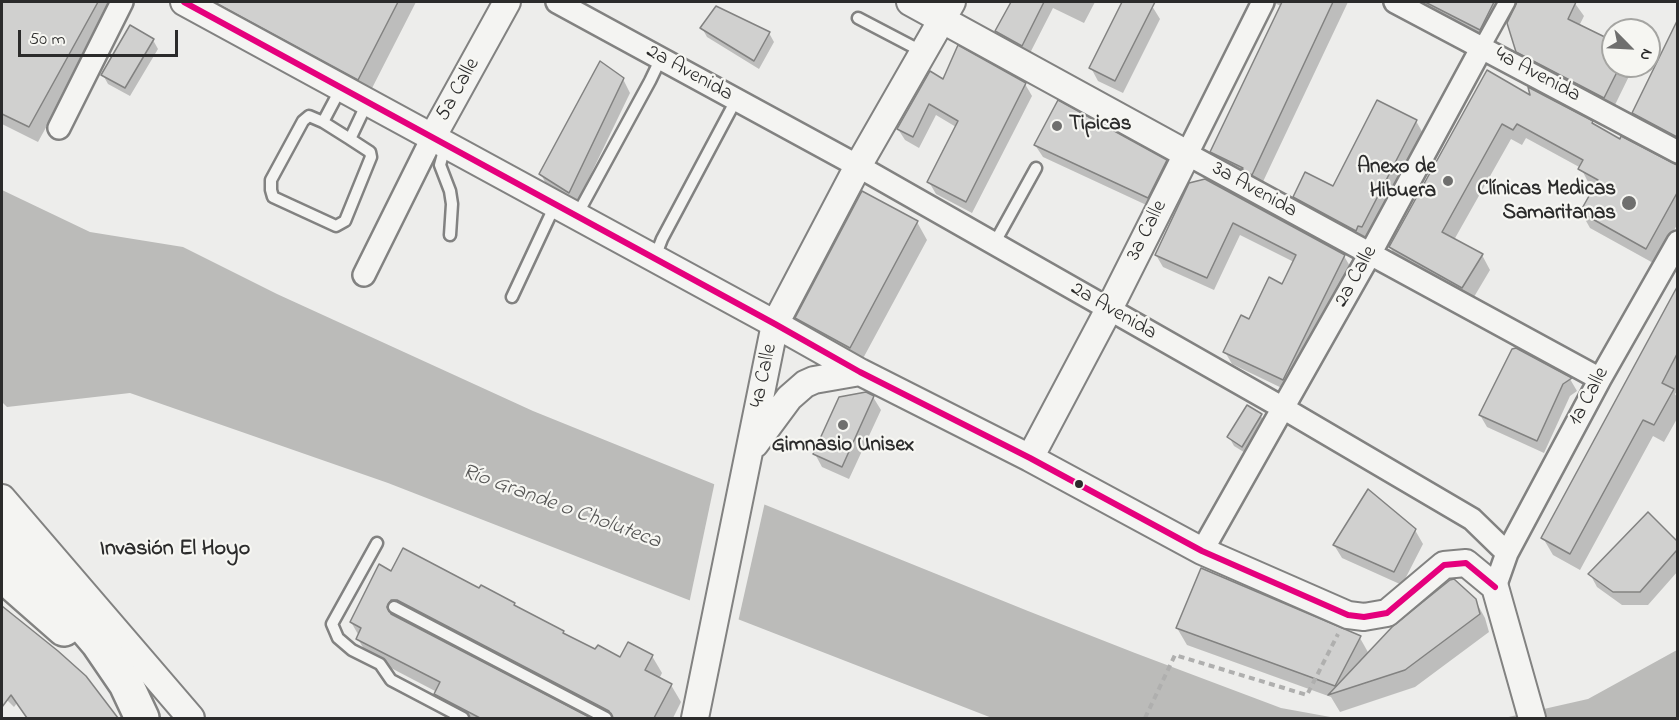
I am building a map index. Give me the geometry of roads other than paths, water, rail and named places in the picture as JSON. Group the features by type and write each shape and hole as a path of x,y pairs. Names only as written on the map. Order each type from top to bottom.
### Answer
{"main road":[{"path":"2,530 98,643 126,684 142,718"},
{"path":"2,569 15,586 126,684"}],"street":[{"path":"59,128 122,2"},
{"path":"184,2 655,257 860,372 1030,458 1202,550 1348,615 1364,617 1387,613 1444,565 1466,563 1497,598 1532,718"},
{"name":"5a Calle","path":"364,275 440,140 507,2"},
{"name":"2a Avenida","path":"557,2 858,166 1283,408 1472,519 1507,553"},
{"name":"3a Avenida","path":"910,2 947,10 1187,154 1600,379"},
{"name":"3a Calle","path":"1030,458 1109,309 1263,2"},
{"name":"4a Avenida","path":"1395,2 1677,152"},
{"name":"2a Calle","path":"1202,550 1370,254 1507,2"},
{"name":"4a Calle","path":"694,718 776,324 858,166 947,10"},
{"name":"1a Calle","path":"1507,553 1600,379 1677,242"},
{"path":"748,459 789,398 805,384 814,380 860,372"},
{"path":"2,498 191,718"},
{"path":"1497,598 1507,553"},
{"path":"126,684 158,718"}],"lane":[{"path":"858,18 923,52"},
{"path":"512,297 566,209 650,81 661,58"},
{"path":"323,122 342,87"},
{"path":"655,257 662,239 736,99"},
{"path":"350,139 368,101"},
{"path":"309,116 350,139 370,152 371,157 345,221 336,226 273,197 271,180 303,121 309,116"},
{"path":"440,140 440,165 450,191 452,204 450,235"},
{"path":"994,244 1036,168"},
{"path":"377,543 332,624 338,638 352,650 380,664 391,680 463,718"},
{"path":"394,607 606,718"}],"water":[{"name":"Río Grande o Choluteca","path":"2,190 90,232 183,247 277,294 533,411 1028,611 1281,708 1336,718 992,718 388,483 130,393 7,407 2,402"},
{"path":"1677,650 1677,718 1504,718 1588,699"}],"place":[{"name":"Tipicas","path":"1057,126"},
{"name":"Anexo de Hibuera","path":"1448,181"},
{"name":"Clínicas Medicas Samaritanas","path":"1629,203"},
{"name":"Gimnasio Unisex","path":"843,425"}],"district":[{"name":"Invasión El Hoyo","path":"175,550"}]}
